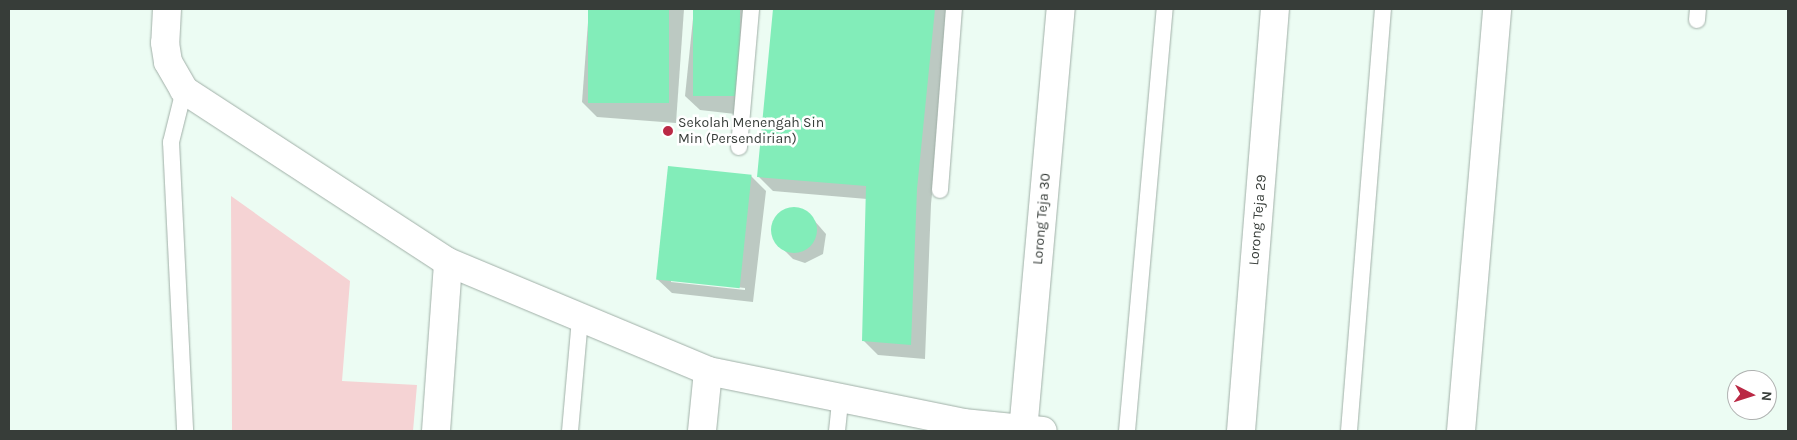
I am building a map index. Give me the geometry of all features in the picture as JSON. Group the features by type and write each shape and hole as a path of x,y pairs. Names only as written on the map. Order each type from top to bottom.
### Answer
{"street":[{"path":"168,9 165,43 168,62 184,90 448,262 708,371 962,427 1029,431"},
{"name":"Lorong Teja 30","path":"1029,431 1061,9"},
{"name":"Lorong Teja 29","path":"1241,431 1276,9"},
{"path":"1461,431 1496,9"},
{"path":"436,431 448,262"},
{"path":"702,431 708,371"}],"lane":[{"path":"739,147 751,9"},
{"path":"940,190 954,9"},
{"path":"1127,431 1165,9"},
{"path":"1349,431 1383,9"},
{"path":"184,90 171,142 185,431"},
{"path":"570,431 580,318"},
{"path":"837,431 840,401"}],"shaded area":[{"path":"231,196 350,281 342,381 417,385 413,431 232,431"}],"building":[{"path":"588,9 669,9 669,103 588,103"},
{"path":"693,9 740,9 740,96 693,96"},
{"path":"773,9 935,9 917,189 911,345 862,341 866,186 757,177"},
{"path":"668,166 752,175 740,288 656,279"},
{"path":"794,207 807,211 813,217 817,230 813,243 807,249 794,253 781,249 775,243 771,230 775,217 781,211"}],"place":[{"name":"Sekolah Menengah Sin Min (Persendirian)","path":"668,131"}]}
